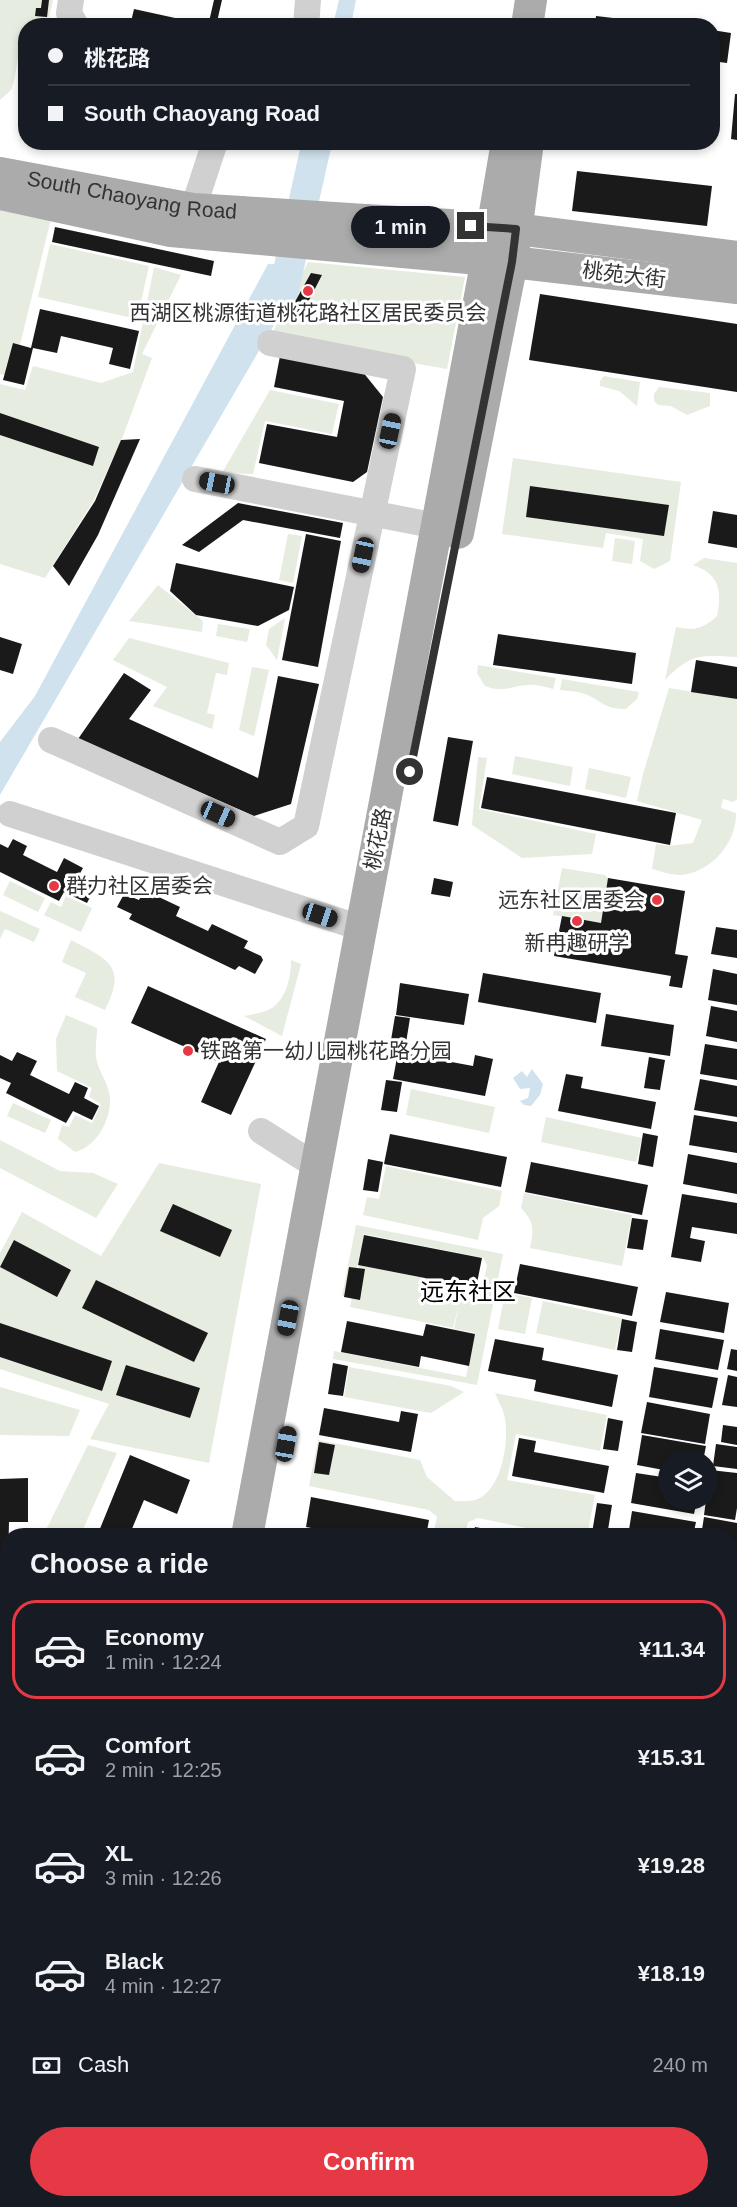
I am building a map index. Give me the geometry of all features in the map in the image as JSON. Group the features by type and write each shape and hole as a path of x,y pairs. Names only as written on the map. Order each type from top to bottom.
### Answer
{"main road":[{"path":"528,18 531,0"},
{"path":"545,18 547,0"},
{"name":"桃花路","path":"270,1528 392,866 499,261 504,228 507,150"},
{"name":"桃花路","path":"504,228 526,150"},
{"name":"South Chaoyang Road","path":"0,173 193,209 238,224 362,234 504,228"},
{"path":"0,194 171,231 238,224"},
{"name":"桃苑大街","path":"504,228 737,256"},
{"name":"桃苑大街","path":"362,234 499,261 737,288"},
{"name":"桃花路","path":"248,1528 437,526 499,261"}],"street":[{"path":"71,0 69,13 72,18"},
{"path":"307,18 308,0"},
{"path":"193,209 212,150"},
{"path":"51,740 280,842 306,826 403,369 270,343"},
{"path":"195,479 437,526"},
{"path":"10,814 361,928"},
{"path":"261,1131 316,1166"}],"shaded area":[{"path":"0,0 53,0 49,17 18,18 18,58 14,81 11,90 0,100"},
{"path":"0,207 51,219 12,377 0,374"},
{"path":"50,244 149,266 137,319 38,297"},
{"path":"308,262 465,277 447,369 270,338"},
{"path":"154,267 181,275 142,354 152,358 123,436 94,500 45,578 0,564 0,384 25,390 33,366 101,383 133,372"},
{"path":"604,376 640,382 637,406 619,391 600,386 600,381"},
{"path":"659,387 710,393 710,406 687,415 671,406 658,405 654,401 654,394"},
{"path":"270,390 339,404 332,434 265,421 253,474 222,473"},
{"path":"513,458 681,482 670,561 654,569 640,561 643,539 606,533 603,548 502,534"},
{"path":"288,534 302,536 293,583 279,580"},
{"path":"615,538 635,541 632,564 612,561"},
{"path":"704,558 737,563 737,657 705,656 690,660 665,680 676,627 698,628 717,616 719,591 717,584 709,573 693,565"},
{"path":"158,585 203,621 202,632 129,621"},
{"path":"285,618 277,660 266,645 269,629"},
{"path":"218,624 250,629 247,642 216,636"},
{"path":"129,638 229,663 227,675 216,673 207,713 215,715 212,729 153,706 167,687 113,660"},
{"path":"478,665 556,678 553,689 531,685 492,688 485,686 477,673"},
{"path":"252,667 269,670 254,736 239,730"},
{"path":"562,679 639,692 637,699 626,709 612,708 585,694 560,690"},
{"path":"669,688 737,699 737,799 733,802 723,799 721,808 736,813 732,836 711,863 691,873 680,875 652,869 656,844 670,846 693,843 702,820 637,801"},
{"path":"515,756 573,767 570,786 512,774"},
{"path":"478,757 487,758 479,809 596,834 592,854 522,858 472,825"},
{"path":"589,768 631,777 626,798 585,789"},
{"path":"562,868 605,875 608,878 601,923 553,915"},
{"path":"10,881 45,898 38,912 3,895"},
{"path":"66,896 92,908 81,932 44,915 51,902 61,907"},
{"path":"0,911 40,929 34,942 5,929 0,939"},
{"path":"71,940 104,959 114,974 111,995 105,1010 75,997 86,973 62,962"},
{"path":"291,960 301,964 282,1036 244,1016 266,1011 277,1003 287,986"},
{"path":"66,1015 97,1028 97,1061 108,1087 110,1101 107,1119 98,1136 84,1149 75,1152 58,1139 62,1125 69,1127 75,1115 92,1123 101,1104 89,1097 92,1088 57,1071 56,1039"},
{"path":"411,1089 495,1107 489,1133 406,1115"},
{"path":"13,1103 51,1120 45,1133 7,1116"},
{"path":"546,1117 642,1138 636,1162 541,1142"},
{"path":"0,1140 60,1171 93,1173 118,1184 96,1218 0,1168"},
{"path":"159,1163 261,1184 209,1463 90,1439 109,1404 0,1369 0,1253 22,1212 101,1256"},
{"path":"386,1166 502,1191 499,1206 483,1218 478,1240 363,1215 367,1197 379,1199"},
{"path":"524,1193 632,1215 622,1266 530,1248 532,1226 521,1208"},
{"path":"356,1225 503,1254 477,1385 333,1359 334,1351 466,1377 475,1333 454,1329 459,1304 453,1328 350,1307 359,1265 462,1286 461,1292 480,1295 487,1266 484,1258 364,1234 351,1297 342,1296"},
{"path":"505,1293 532,1298 525,1334 498,1329"},
{"path":"543,1301 622,1318 615,1350 536,1333"},
{"path":"349,1367 451,1386 464,1392 431,1413 344,1397"},
{"path":"0,1387 80,1410 69,1436 0,1435"},
{"path":"495,1393 607,1415 600,1451 516,1434 507,1480 595,1495 589,1528 527,1528 478,1518 468,1522 467,1528 435,1528 437,1517 429,1510 309,1486 318,1440 420,1460 427,1477 455,1501 478,1499 493,1485 502,1464 506,1429 502,1409"},
{"path":"88,1445 117,1453 84,1528 47,1528"}],"water":[{"path":"339,0 356,0 352,18 335,18"},
{"path":"268,264 299,265 295,289 0,795 0,742 35,696"},
{"path":"532,1069 543,1084 540,1095 531,1106 524,1105 520,1101 528,1098 530,1088 520,1089 513,1078 522,1071 527,1077"}],"building":[{"path":"42,0 49,0 47,17 35,16 36,8 41,8"},
{"path":"214,0 222,0 218,18 210,18"},
{"path":"134,9 175,18 132,18"},
{"path":"720,31 731,33 727,63 720,62"},
{"path":"735,94 737,94 737,140 731,139"},
{"path":"577,171 712,186 707,226 572,211"},
{"path":"55,227 214,261 211,276 52,242"},
{"path":"311,273 322,275 300,318 287,316"},
{"path":"540,294 737,324 737,392 529,360"},
{"path":"40,309 139,331 130,369 109,364 113,348 61,336 57,353 33,348 24,385 3,380 13,343 31,348"},
{"path":"281,351 358,366 383,397 367,472 353,482 259,463 267,424 337,437 344,401 274,387"},
{"path":"0,413 99,447 93,466 0,435"},
{"path":"140,439 98,535 69,586 53,566 95,501 121,440"},
{"path":"530,486 669,505 664,536 526,517"},
{"path":"238,503 343,523 340,538 243,520 199,552 182,545"},
{"path":"713,511 737,515 737,548 708,543"},
{"path":"306,534 341,541 318,667 282,660"},
{"path":"176,563 294,587 289,610 258,626 196,615 170,591"},
{"path":"498,634 636,653 632,684 493,665"},
{"path":"0,637 22,644 13,674 0,670"},
{"path":"696,660 737,667 737,699 691,692"},
{"path":"124,673 151,690 129,719 258,778 278,676 319,684 291,804 254,816 78,739"},
{"path":"448,737 473,741 458,826 433,821"},
{"path":"487,777 676,813 670,845 481,808"},
{"path":"13,839 27,846 23,855 57,872 64,858 83,868 78,877 96,886 87,903 64,892 59,901 0,872 0,844 8,848"},
{"path":"434,878 453,882 450,897 431,894"},
{"path":"608,878 685,891 675,954 688,956 682,988 669,986 671,976 554,956 562,916 601,923"},
{"path":"144,890 180,907 176,916 208,931 212,924 248,941 244,948 261,956 263,960 255,974 239,966 235,970 129,919 132,914 117,907 124,894 139,900"},
{"path":"716,927 737,930 737,958 711,954"},
{"path":"713,969 737,974 737,1005 708,1000"},
{"path":"483,973 601,993 596,1023 478,1002"},
{"path":"400,983 469,994 464,1025 396,1015"},
{"path":"148,986 266,1039 231,1115 201,1102 219,1062 131,1023"},
{"path":"711,1006 737,1011 737,1042 706,1036"},
{"path":"606,1014 674,1025 670,1056 601,1046"},
{"path":"395,1016 410,1018 405,1049 390,1046"},
{"path":"705,1044 737,1049 737,1080 700,1074"},
{"path":"17,1052 37,1061 30,1075 69,1094 75,1082 88,1088 84,1098 99,1106 92,1120 73,1111 66,1123 6,1093 11,1083 0,1078 0,1055 12,1061"},
{"path":"398,1052 473,1066 475,1055 493,1059 485,1096 393,1079"},
{"path":"649,1057 665,1060 660,1090 644,1088"},
{"path":"566,1074 583,1077 581,1088 656,1102 651,1129 558,1111"},
{"path":"700,1079 737,1086 737,1117 694,1110"},
{"path":"386,1080 402,1082 397,1112 381,1110"},
{"path":"694,1115 737,1122 737,1153 689,1145"},
{"path":"643,1133 658,1136 653,1167 638,1164"},
{"path":"390,1134 507,1157 501,1187 384,1164"},
{"path":"688,1154 737,1163 737,1194 683,1184"},
{"path":"368,1159 383,1162 378,1192 363,1190"},
{"path":"531,1162 648,1185 642,1215 525,1192"},
{"path":"682,1194 737,1203 737,1234 692,1227 690,1238 705,1241 701,1262 671,1257"},
{"path":"173,1204 232,1230 220,1257 160,1231"},
{"path":"632,1218 648,1220 643,1250 627,1248"},
{"path":"364,1235 482,1258 476,1288 358,1265"},
{"path":"14,1240 71,1270 57,1297 0,1267"},
{"path":"520,1264 638,1287 632,1316 514,1293"},
{"path":"349,1267 365,1269 360,1300 344,1297"},
{"path":"96,1280 208,1333 194,1362 82,1308"},
{"path":"666,1292 729,1303 724,1333 660,1322"},
{"path":"622,1319 637,1322 632,1352 617,1350"},
{"path":"347,1321 423,1336 426,1324 475,1334 469,1366 421,1356 419,1367 341,1352"},
{"path":"0,1323 112,1361 102,1391 0,1357"},
{"path":"660,1329 724,1340 718,1370 655,1359"},
{"path":"495,1339 544,1348 542,1360 618,1375 612,1407 534,1391 536,1380 488,1371"},
{"path":"731,1349 737,1350 737,1371 727,1369"},
{"path":"333,1363 348,1366 343,1396 328,1394"},
{"path":"126,1365 200,1388 190,1418 116,1395"},
{"path":"654,1367 718,1378 712,1408 649,1397"},
{"path":"728,1375 737,1377 737,1407 722,1405"},
{"path":"647,1402 710,1414 705,1444 641,1433"},
{"path":"324,1408 399,1422 401,1411 418,1414 411,1452 319,1435"},
{"path":"608,1418 623,1421 618,1451 603,1449"},
{"path":"723,1425 737,1427 737,1445 721,1442"},
{"path":"642,1435 706,1446 705,1450 658,1450 658,1469 637,1465"},
{"path":"519,1438 536,1441 534,1452 609,1466 604,1493 512,1476"},
{"path":"319,1442 335,1445 329,1475 314,1473"},
{"path":"716,1444 737,1447 737,1469 718,1467 718,1450 715,1450"},
{"path":"130,1455 190,1480 177,1514 144,1500 132,1528 100,1528"},
{"path":"718,1471 737,1473 735,1520 704,1515 705,1510 718,1510"},
{"path":"636,1473 658,1476 658,1508 631,1503"},
{"path":"28,1478 28,1522 9,1522 9,1528 0,1528 0,1479"},
{"path":"311,1497 429,1520 428,1528 306,1527"},
{"path":"597,1503 612,1505 608,1528 593,1528"},
{"path":"671,1510 695,1510 694,1514"},
{"path":"632,1511 696,1522 695,1528 629,1528"},
{"path":"704,1517 737,1523 737,1528 702,1528"}],"waterway":[{"path":"277,302 284,289 315,150"}],"place":[{"name":"西湖区桃源街道桃花路社区居民委员会","path":"308,291"},
{"name":"群力社区居委会","path":"54,886"},
{"name":"远东社区居委会","path":"657,900"},
{"name":"新冉趣研学","path":"577,921"},
{"name":"铁路第一幼儿园桃花路分园","path":"188,1051"}],"district":[{"name":"远东社区","path":"468,1292"}],"route":[{"path":"410,772 512,262 516,229 471,226"}]}
